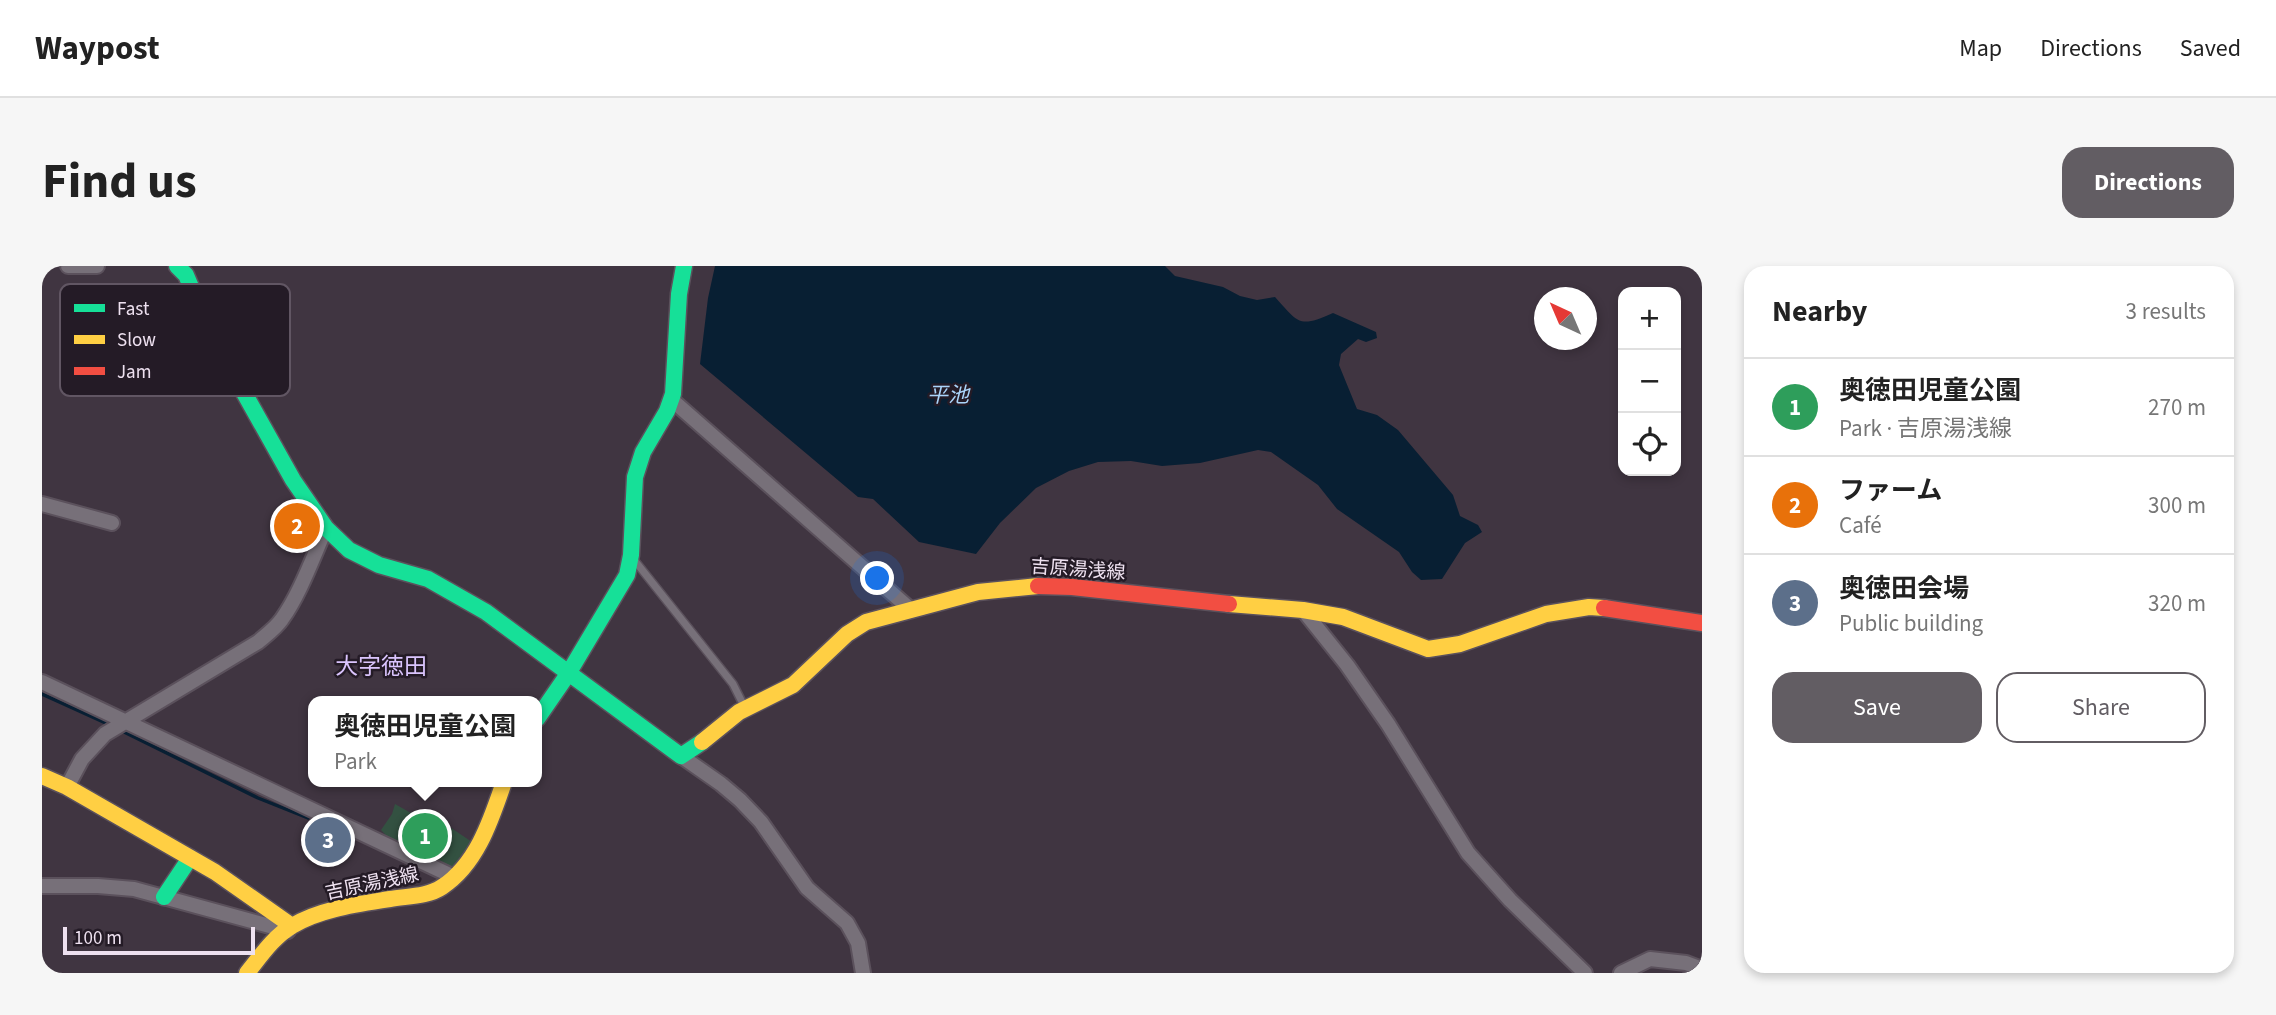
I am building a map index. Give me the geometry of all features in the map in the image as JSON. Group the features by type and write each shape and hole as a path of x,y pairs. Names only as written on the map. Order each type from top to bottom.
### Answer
{"main road":[{"path":"177,266 186,275 190,284"},
{"path":"542,712 616,597 627,575 631,555 635,477 643,452 672,400 679,294 684,266"},
{"path":"246,396 293,480 327,528 349,550 379,565 428,579 466,599 681,756"},
{"name":"吉原湯浅線","path":"681,756 745,708 793,685 858,626 875,618 978,592 1027,586 1072,587 1303,610 1343,617 1417,645 1438,649 1460,645 1546,614 1568,610 1615,608 1702,623"},
{"path":"42,776 215,872 290,928"},
{"name":"吉原湯浅線","path":"247,973 261,955 290,928 325,914 387,899 434,892 454,877 482,839 502,787"},
{"path":"164,897 190,858"}],"street":[{"path":"68,266 97,266"},
{"path":"672,400 910,609"},
{"path":"42,504 112,523"},
{"path":"67,788 90,749 105,734 258,642 282,620 327,528"},
{"path":"1303,610 1348,666 1381,714 1468,853 1510,900 1585,973"},
{"path":"42,682 454,877"},
{"path":"681,756 740,800 761,822 807,888 847,923 859,943 863,973"},
{"path":"42,886 116,887 290,928"},
{"path":"1621,973 1650,959 1702,969"}],"lane":[{"path":"631,555 733,684 745,708"}],"green space":[{"path":"395,804 418,817 426,811 472,842 450,870 398,848 381,830"}],"water":[{"name":"平池","path":"715,266 1165,266 1175,276 1223,287 1240,296 1257,300 1275,297 1294,317 1305,322 1333,313 1376,332 1377,338 1366,342 1358,339 1341,354 1339,365 1357,409 1377,415 1398,430 1453,495 1460,516 1478,525 1482,532 1465,543 1442,579 1421,580 1412,572 1399,552 1337,509 1318,485 1271,452 1258,450 1200,463 1162,466 1131,461 1098,462 1069,471 1036,488 1000,523 976,554 919,542 873,499 858,497 700,364"}],"building":[{"path":"297,504 307,509 305,513 314,518 305,534 280,521 289,505 295,508"},
{"path":"328,822 344,830 335,849 311,838 318,823 326,827"}],"waterway":[{"path":"42,694 110,725"},
{"path":"120,730 258,798 308,818"}],"traffic: fast":[{"path":"177,266 186,275 190,284"},
{"path":"542,712 568,674 627,575 631,555 635,477 643,452 667,411 673,394 679,294 684,266"},
{"path":"246,396 293,480 326,528 349,550 379,565 428,579 486,612 681,756 702,742"},
{"path":"164,897 190,858"}],"traffic: slow":[{"path":"702,742 739,712 793,685 847,634 866,622 978,592 1038,586"},
{"path":"1229,604 1303,610 1343,617 1428,649 1460,644 1546,614 1589,607 1604,608"},
{"path":"42,776 67,787 215,872 292,926"},
{"path":"247,973 279,936 314,915 365,903 423,894 442,887 474,854 502,787"}],"traffic: jam":[{"path":"1038,586 1072,587 1229,604"},
{"path":"1604,608 1702,623"}],"place":[{"name":"ファーム","path":"297,526"},
{"name":"奥徳田児童公園","path":"425,836"},
{"name":"奥徳田会場","path":"328,840"}],"district":[{"name":"大字徳田","path":"381,666"}]}
